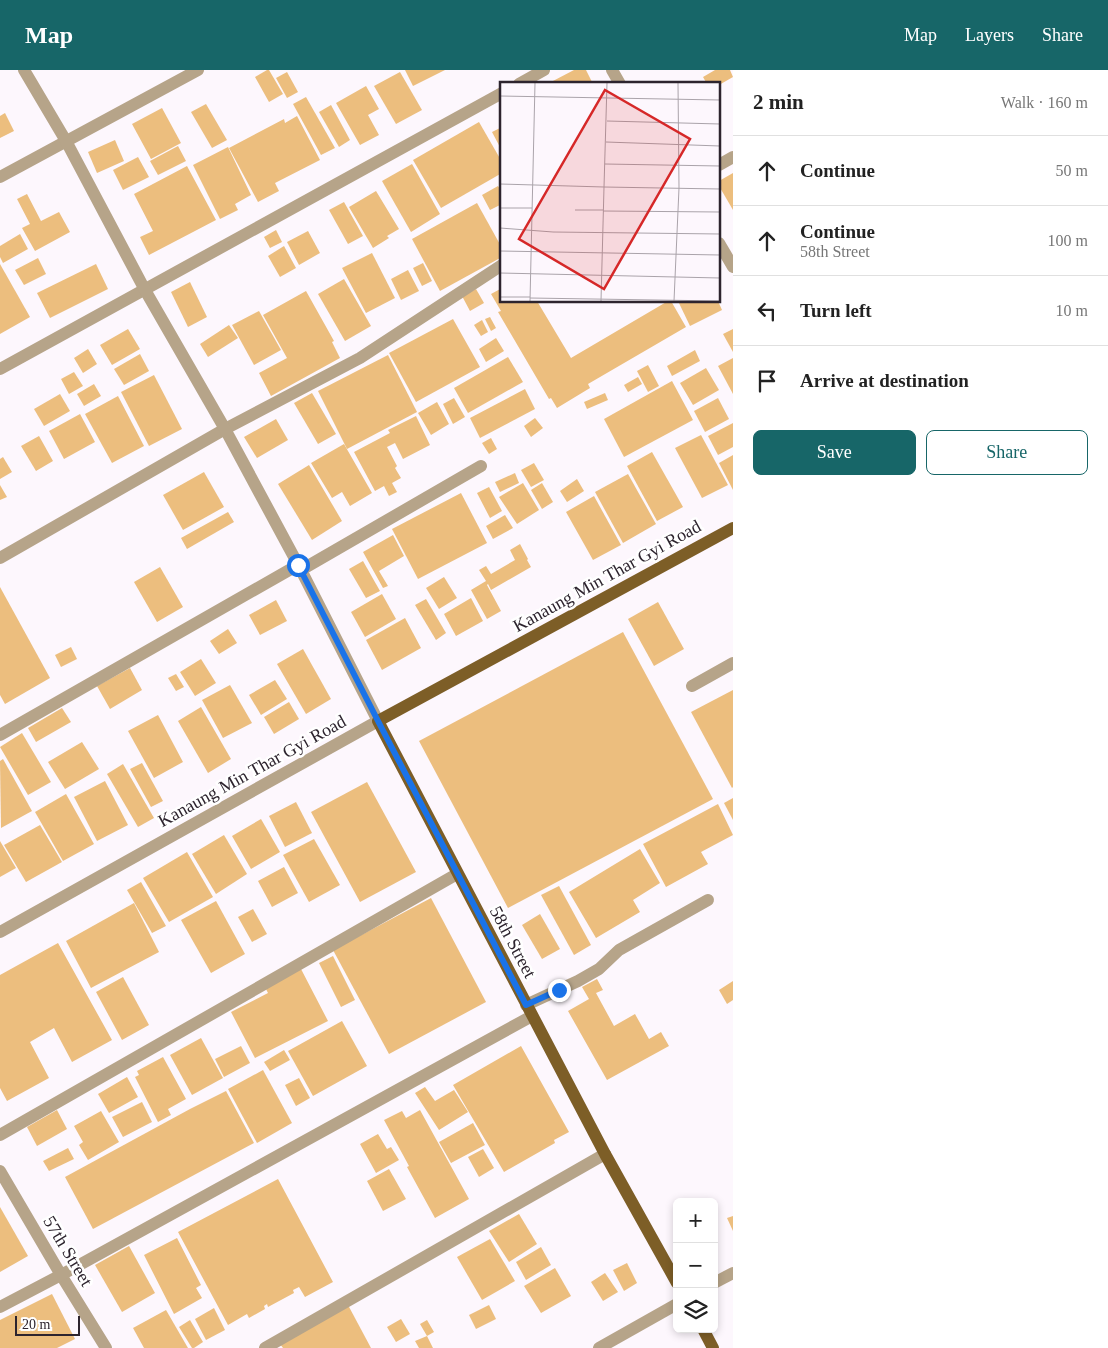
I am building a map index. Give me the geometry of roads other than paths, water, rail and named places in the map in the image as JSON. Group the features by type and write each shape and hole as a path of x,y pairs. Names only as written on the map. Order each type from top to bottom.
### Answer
{"main road":[{"name":"Kanaung Min Thar Gyi Road","path":"378,721 733,528"},
{"name":"58th Street","path":"378,721 605,1154 673,1276"},
{"path":"704,1333 713,1348"}],"street":[{"path":"24,70 66,141 145,290 225,429 300,568 378,721"},
{"path":"0,177 198,70"},
{"path":"523,82 544,70"},
{"path":"612,70 619,82"},
{"path":"0,369 500,94"},
{"path":"720,164 733,157"},
{"path":"720,245 733,267"},
{"path":"0,558 225,429 360,358 500,266"},
{"path":"0,734 481,466"},
{"path":"692,686 733,663"},
{"name":"Kanaung Min Thar Gyi Road","path":"0,932 378,721"},
{"path":"0,1135 457,874"},
{"path":"0,1307 61,1275 529,1010 599,969 619,950 708,900"},
{"path":"265,1348 605,1154"},
{"name":"57th Street","path":"0,1171 106,1348"},
{"path":"718,1281 733,1273"},
{"path":"599,1348 673,1306"}]}
